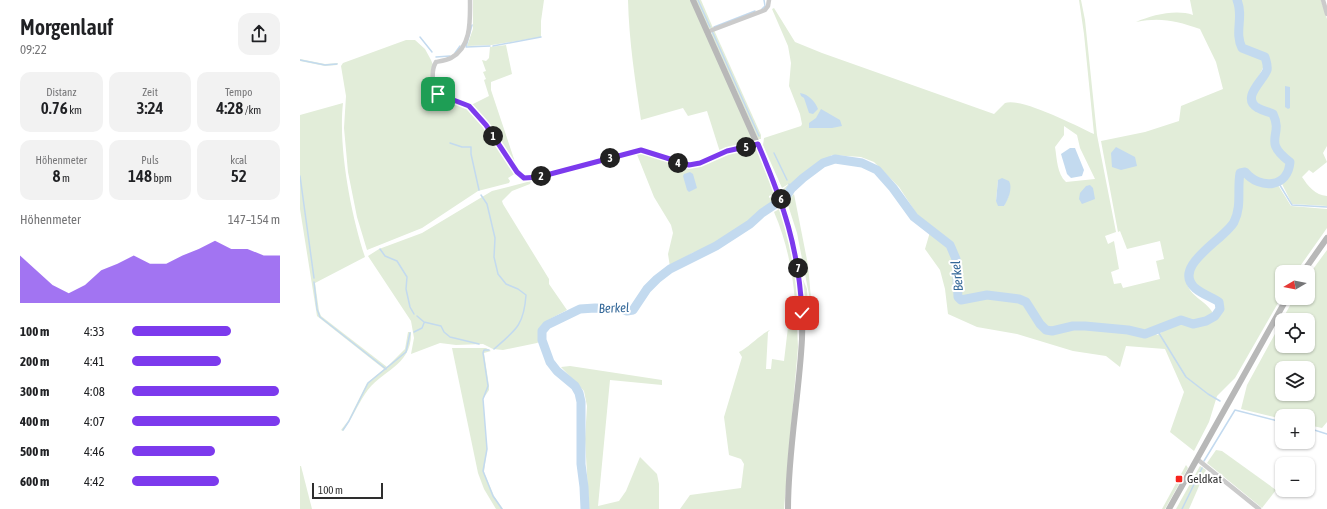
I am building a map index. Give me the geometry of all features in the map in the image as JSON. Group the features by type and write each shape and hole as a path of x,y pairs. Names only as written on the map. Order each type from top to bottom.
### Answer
{"street":[{"path":"470,0 469,28 466,41 451,58 436,62 432,75 436,89 441,96 469,106 483,121 522,177 530,179 539,177 641,150 683,164 697,164 727,151 758,144"},
{"path":"693,0 776,184 786,212 798,266 802,323 788,509"},
{"path":"707,32 765,10 768,6 768,0"},
{"path":"1323,0 1327,14"},
{"path":"1308,265 1327,238"},
{"path":"1169,509 1283,305"},
{"path":"1197,458 1259,509"}],"green space":[{"path":"473,0 544,0 541,21 541,37 492,45 467,46 473,29"},
{"path":"628,0 691,0 754,141 751,144 720,152 707,111 688,116 683,108 641,120 631,45"},
{"path":"696,0 701,0 713,28 708,29"},
{"path":"1079,0 1081,0 1085,20 1097,135 1116,232 1105,236 1108,244 1114,241 1119,269 1111,272 1114,284 1121,283 1123,288 1160,279 1156,261 1164,259 1160,241 1127,249 1120,231 1118,232 1101,141 1145,132 1179,121 1181,106 1223,89 1216,62 1200,29 1161,20 1136,22 1149,17 1172,13 1186,13 1193,15 1190,0 1233,0 1237,13 1236,40 1238,46 1244,52 1264,60 1261,72 1253,85 1249,98 1251,104 1256,110 1273,117 1273,147 1286,163 1287,169 1281,176 1273,181 1260,180 1246,169 1239,170 1236,183 1237,203 1233,218 1229,226 1220,236 1196,255 1190,262 1186,272 1187,285 1195,296 1210,308 1214,319 1219,315 1222,308 1221,300 1201,290 1193,282 1190,271 1236,223 1241,209 1243,176 1259,185 1278,185 1291,206 1327,209 1327,228 1301,265 1275,265 1275,305 1277,305 1235,378 1217,396 1209,422 1194,451 1170,432 1184,392 1165,349 1126,346 1120,367 1106,356 1073,351 1017,334 977,327 948,314 945,289 940,270 925,249 930,232 950,248 956,265 956,297 960,301 991,296 1018,300 1027,306 1041,328 1050,333 1074,328 1084,328 1128,332 1140,335 1155,332 1157,335 1169,326 1176,323 1200,326 1208,322 1191,321 1182,318 1166,322 1160,327 1145,332 1128,328 1085,324 1073,324 1051,329 1043,325 1029,303 1019,297 991,293 962,298 960,296 958,257 952,245 920,219 899,187 874,162 861,157 832,155 789,186 785,195 783,189 790,183 782,188 763,145 764,138 801,126 802,124 800,114 789,86 791,63 788,46 772,9 774,8 795,42 822,53 994,114 1005,103 1013,102 1023,104 1049,113 1094,134","holes":["1064,126 1077,135 1080,148 1095,179 1066,182 1063,179 1058,166 1055,147 1064,135","998,180 1009,195 1004,206 996,201"]},
{"path":"1240,0 1321,0 1327,19 1327,146 1323,153 1327,162 1313,173 1309,170 1302,177 1309,187 1315,192 1327,196 1327,206 1292,204 1282,184 1290,174 1293,165 1278,148 1278,122 1276,113 1264,108 1255,100 1257,88 1269,73 1267,54 1249,49 1242,45 1240,40 1242,6"},
{"path":"714,30 761,135 761,139 758,139 711,34"},
{"path":"406,40 415,40 425,49 433,65 431,72 438,95 469,107 516,173 508,178 510,181 509,183 478,191 422,228 367,250 357,217 348,172 344,128 346,96 341,66 343,63"},
{"path":"506,45 512,74 491,82 491,90 515,162 512,164 487,123 471,105 489,96 484,80 486,79 483,72 486,71 482,60 486,61 489,58 490,47"},
{"path":"300,59 325,64 338,63 337,65 325,66 300,61"},
{"path":"343,103 342,140 347,181 355,221 365,257 315,283 319,311 321,316 387,367 405,349 408,332 411,332 410,344 406,353 394,367 379,379 365,394 343,431 341,430 348,421 367,383 384,369 317,316 300,209 300,115"},
{"path":"754,148 757,150 775,193 769,196 769,198 776,194 777,199 755,214 747,224 711,246 692,253 670,267 668,254 673,233 671,225 654,197 636,152 640,151 689,167 705,163 729,153"},
{"path":"531,181 530,184 512,191 502,201 549,279 549,284 567,310 543,325 539,335 539,342 537,343 503,350 493,349 483,344 456,345 440,343 411,354 414,338 411,321 368,256 379,249 422,233 492,191"},
{"path":"794,194 808,265 812,310 797,233 787,202"},
{"path":"781,208 792,249 798,291 800,319 796,322 793,279 784,238 774,212"},
{"path":"1327,250 1327,422 1322,428 1315,426 1315,409 1275,409 1275,417 1241,409 1247,385 1275,334 1275,353 1315,353 1315,313 1286,313 1290,305 1315,305 1315,266"},
{"path":"802,277 807,289 808,311 805,309"},
{"path":"797,326 798,347 784,509 680,509 690,495 741,488 744,464 741,459 729,455 724,417 742,357 739,352 770,330 768,332 766,369 771,369 772,359 784,361 788,327"},
{"path":"452,348 486,348 491,351 484,353 489,390 483,399 487,449 484,472 494,496 503,509 496,509 484,489 478,473"},
{"path":"570,366 662,380 662,385 610,380 598,506 619,501 626,491 640,457 657,474 659,484 659,509 589,509 585,439 587,406 584,391 561,367"},
{"path":"1216,450 1222,451 1275,489 1275,491 1262,508 1207,463"},
{"path":"1186,465 1188,468 1165,509 1162,509"},
{"path":"301,466 312,509 300,509"},
{"path":"1200,466 1206,470 1189,509 1176,509"}],"water":[{"path":"1285,86 1290,87 1290,108 1288,109 1285,107"},
{"path":"800,93 811,98 815,103 818,109 813,114 809,113 804,98"},
{"path":"821,109 840,120 842,126 832,128 809,128 809,123 816,118"},
{"path":"1116,147 1135,157 1137,166 1121,170 1112,167 1111,153"},
{"path":"1070,148 1075,148 1084,170 1082,176 1071,178 1067,174 1061,154"},
{"path":"690,172 693,174 697,188 689,192 683,176 684,174"},
{"path":"1002,178 1009,181 1010,190 1004,206 998,206 996,201 998,180"},
{"path":"1090,185 1093,188 1095,199 1082,204 1079,199 1080,193 1086,186"}],"waterway":[{"path":"698,0 710,27"},
{"path":"762,9 765,6 764,0"},
{"name":"Berkel","path":"585,509 581,464 581,402 579,393 575,386 557,371 550,362 542,340 542,331 547,325 580,309 595,308 622,309 627,311 633,310 647,289 670,269 716,246 750,224 762,213 786,197 791,189 803,178 823,163 835,159 862,163 877,170 893,188 914,217 950,245 956,259 958,297 961,300 987,295 1019,299 1026,302 1040,324 1046,330 1052,331 1073,326 1085,326 1128,330 1145,334 1181,320 1193,324 1206,321 1215,316 1220,309 1219,302 1195,288 1189,280 1190,271 1194,262 1234,222 1239,204 1240,173 1245,172 1258,182 1272,184 1284,177 1288,171 1290,162 1281,155 1275,143 1276,122 1273,114 1258,108 1253,104 1251,99 1252,94 1267,70 1267,65 1265,57 1242,48 1239,36 1240,12 1237,0"},
{"path":"714,27 755,11"},
{"path":"472,25 466,47 490,46"},
{"path":"712,31 759,136"},
{"path":"420,37 432,52"},
{"path":"493,46 541,37"},
{"path":"455,53 460,46"},
{"path":"436,57 450,56"},
{"path":"300,60 325,65 337,64"},
{"path":"450,143 462,147 471,147 471,154 479,190"},
{"path":"774,153 787,180"},
{"path":"300,176 314,278"},
{"path":"1278,182 1292,205 1327,207"},
{"name":"Berkel","path":"789,184 791,189"},
{"path":"481,195 487,204 495,238 494,257 498,274 506,284 518,289 526,295 523,313 518,326 494,349"},
{"path":"380,249 385,256 397,261 407,277 406,289 410,307 414,314"},
{"path":"314,282 317,309 320,317 386,369"},
{"path":"417,316 424,322 441,326 444,332 450,337 479,344"},
{"path":"414,332 422,328 424,323"},
{"path":"1157,330 1186,377 1208,394 1220,401"},
{"path":"343,430 368,383 406,352 410,333"},
{"path":"489,350 484,350 483,353 488,386 483,399 487,449 483,471 493,496 502,509"},
{"path":"1204,461 1235,410 1275,420"},
{"path":"1315,430 1327,434"},
{"path":"1182,509 1202,468"}],"place":[{"name":"Geldkat","path":"1179,479"}],"route":[{"path":"438,94 469,106 486,125 517,172 522,177 530,179 641,150 689,165 700,163 727,151 758,144 776,184 786,212 798,266 802,313"}]}
